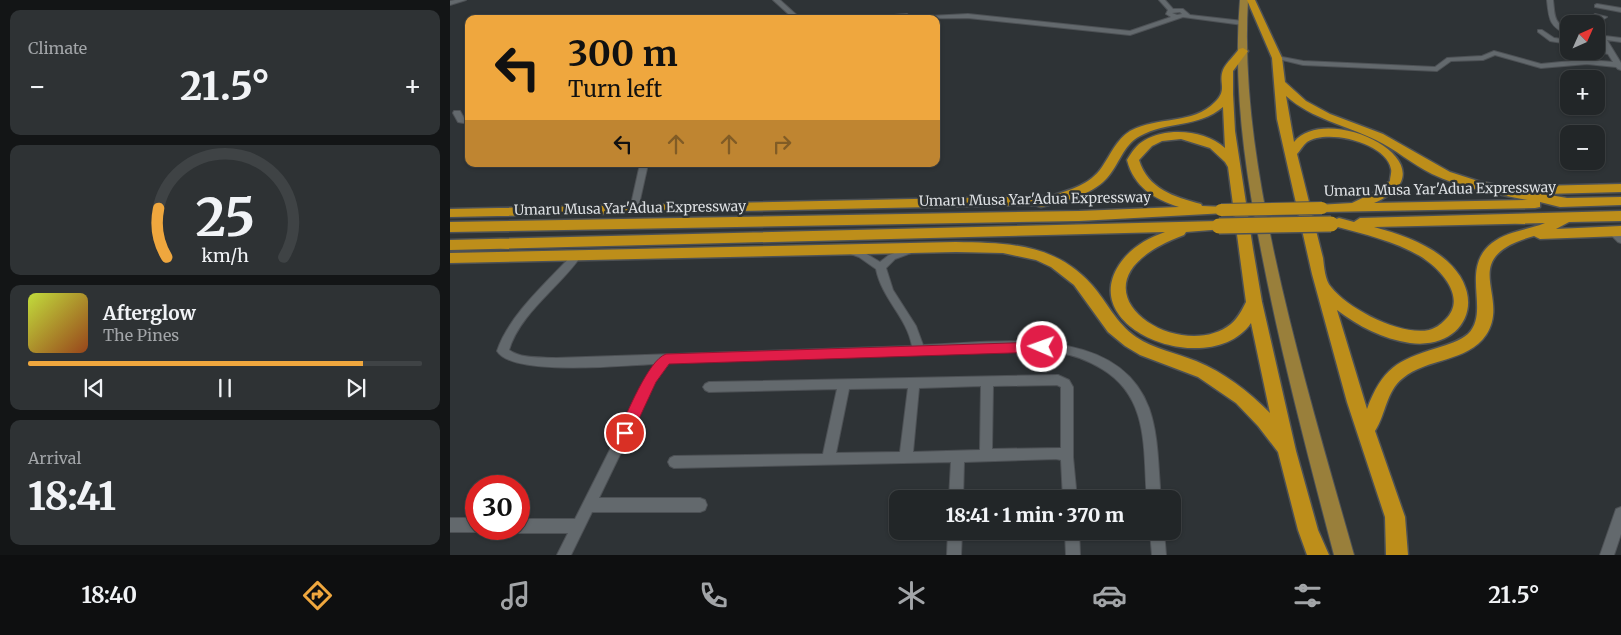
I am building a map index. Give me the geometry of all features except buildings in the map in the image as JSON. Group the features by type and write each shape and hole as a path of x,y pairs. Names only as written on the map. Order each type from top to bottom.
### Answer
{"highway":[{"path":"1251,0 1277,58 1283,119 1319,274 1326,290 1356,402 1395,517 1397,555"},
{"path":"1243,51 1228,71 1233,165 1254,302 1287,451 1308,530 1318,555"},
{"path":"1280,83 1293,98 1316,113 1380,137 1445,175 1487,188 1568,203"},
{"path":"940,218 957,213 1028,206 1077,192 1097,181 1108,168 1118,147 1134,134 1151,128 1190,121 1205,116 1219,106 1228,94"},
{"path":"1291,154 1301,139 1321,132 1355,136 1381,148 1398,169 1396,180 1383,193 1351,208"},
{"path":"1217,210 1175,201 1151,188 1137,173 1133,160 1146,144 1154,140 1184,137 1214,146 1228,157 1233,165"},
{"name":"Umaru Musa Yar'Adua Expressway","path":"1487,188 1515,190 1621,188"},
{"name":"Umaru Musa Yar'Adua Expressway","path":"450,213 1050,200"},
{"name":"Umaru Musa Yar'Adua Expressway","path":"450,228 1150,214 1217,210 1621,201"},
{"path":"732,207 795,221"},
{"path":"484,226 564,210"},
{"path":"450,245 1621,216"},
{"path":"1366,429 1372,421 1381,393 1396,374 1423,357 1462,345 1472,340 1478,333 1484,315 1481,276 1484,261 1502,242 1554,225 1565,218"},
{"path":"1326,290 1337,302 1360,320 1402,334 1432,335 1450,325 1458,318 1461,310 1462,301 1455,280 1430,257 1394,238 1335,224"},
{"path":"1187,228 1155,241 1133,256 1126,265 1117,284 1118,298 1132,320 1150,332 1170,340 1195,344 1215,341 1234,331 1244,320 1254,302"},
{"path":"1529,233 1618,234"},
{"path":"943,234 1010,246 1038,255 1078,279 1113,327 1134,344 1209,374 1239,395 1268,424 1287,451"},
{"path":"710,253 795,237"},
{"path":"473,244 531,256"},
{"path":"450,258 916,248 1003,248 1038,255"}],"main road":[{"path":"1244,0 1243,51 1246,117 1267,254 1283,326 1344,555"}],"street":[{"path":"450,3 463,0"},
{"path":"770,0 785,15"},
{"path":"776,0 791,15"},
{"path":"1162,0 1172,14"},
{"path":"1169,0 1183,13"},
{"path":"1550,0 1553,23 1560,27"},
{"path":"1597,6 1620,6"},
{"path":"920,15 946,13 1137,32 1172,14 1183,13 1243,20"},
{"path":"940,17 1008,18"},
{"path":"1560,32 1539,31 1552,40 1560,41"},
{"path":"1605,38 1621,40"},
{"path":"1605,44 1620,67"},
{"path":"1605,51 1611,52"},
{"path":"1277,58 1303,63 1438,69 1449,59 1483,58 1494,53 1541,66 1587,62 1620,67"},
{"path":"457,113 460,120 465,121"},
{"path":"634,209 643,167"},
{"path":"881,266 892,257 916,248"},
{"path":"847,250 862,255 881,266"},
{"path":"576,256 514,328 503,344 503,351 513,358 556,363 1025,346 1060,348 1088,356 1111,370 1132,388 1143,407 1153,490"},
{"path":"881,266 882,281 887,292 915,334 918,351"},
{"path":"564,555 651,379 666,359"},
{"path":"709,387 1058,380 1065,383 1070,490"},
{"path":"986,382 986,455"},
{"path":"906,458 914,383"},
{"path":"828,459 844,385"},
{"path":"674,462 1056,453 1068,457"},
{"path":"956,490 958,456"},
{"path":"590,505 700,504"},
{"path":"1607,555 1621,514"},
{"path":"450,525 465,525"},
{"path":"530,526 579,526"},
{"path":"954,555 955,540"},
{"path":"1072,540 1073,555"},
{"path":"1158,540 1159,555"}],"route":[{"path":"625,433 651,379 666,359 1025,346 1042,347"}]}
